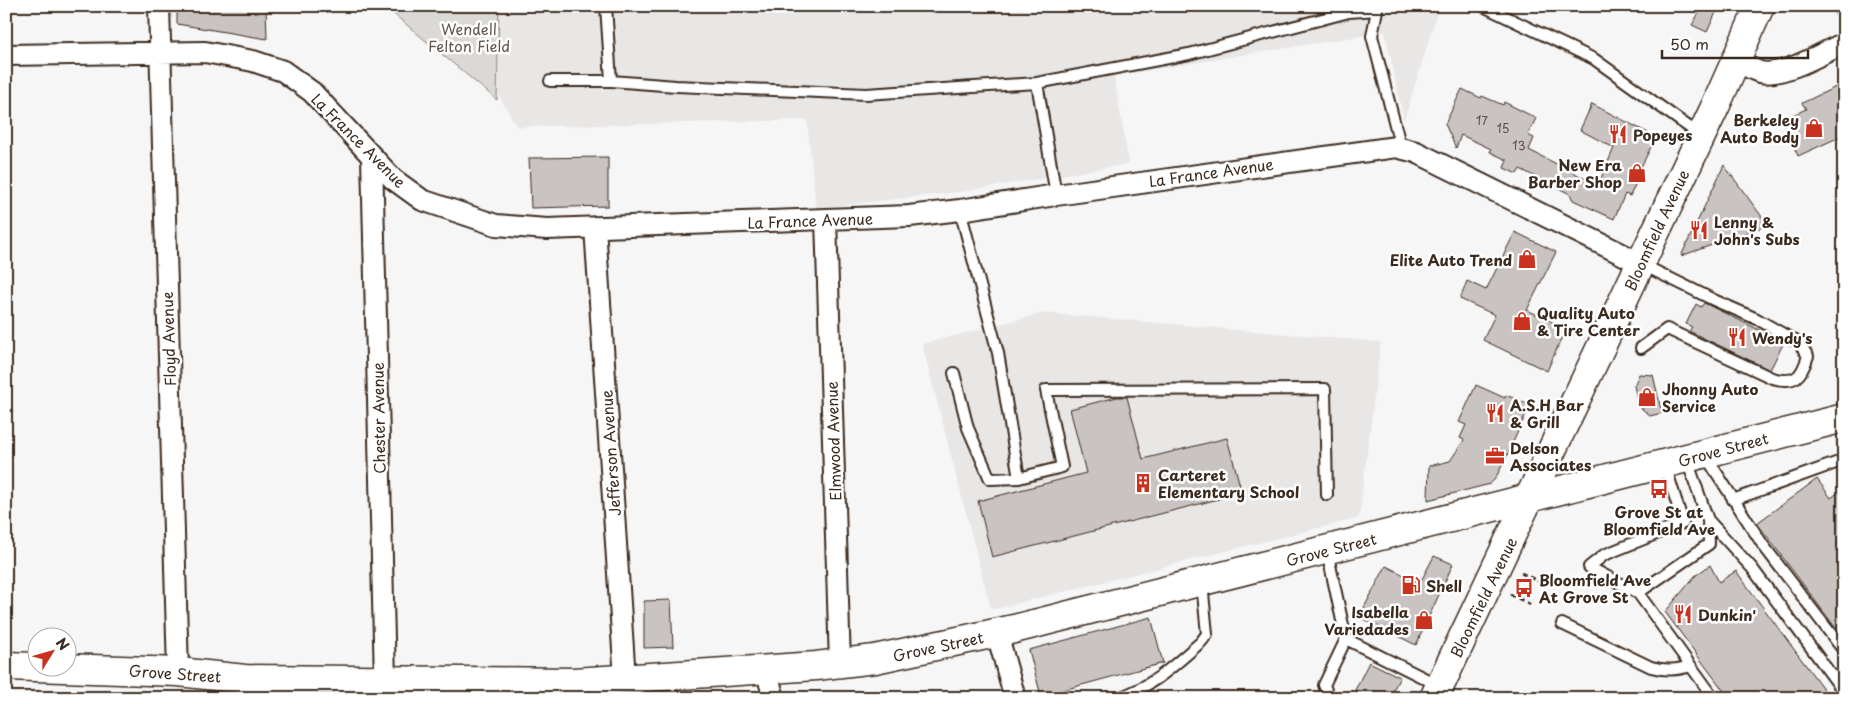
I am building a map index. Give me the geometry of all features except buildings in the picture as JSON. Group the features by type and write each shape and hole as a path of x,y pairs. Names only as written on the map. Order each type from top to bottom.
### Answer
{"main road":[{"name":"Bloomfield Avenue","path":"1437,692 1701,136 1760,6"},
{"name":"Grove Street","path":"6,666 178,672 248,688 385,680 518,690 574,682 840,664 875,659 997,633 1844,418"}],"street":[{"name":"Floyd Avenue","path":"159,6 178,672"},
{"path":"1735,60 1761,72 1775,72 1844,44"},
{"name":"La France Avenue","path":"6,55 205,52 253,61 283,71 312,92 393,179 422,200 496,225 547,229 908,216 1383,148 1401,148 1416,152 1640,263"},
{"name":"Chester Avenue","path":"372,157 385,680"},
{"name":"Elmwood Avenue","path":"826,219 840,664"},
{"name":"Jefferson Avenue","path":"595,227 624,679"},
{"path":"997,633 1015,698"},
{"path":"766,670 774,698"}],"lane":[{"path":"606,6 611,81"},
{"path":"1483,6 1594,59 1701,136"},
{"path":"1842,6 1840,10 1844,19"},
{"path":"550,81 611,81 676,86 866,94 1036,83 1189,54 1349,12 1378,8 1372,36 1401,148"},
{"path":"1036,83 1056,195"},
{"path":"960,210 998,353 1019,478"},
{"path":"1640,263 1757,319 1799,342 1808,356 1804,369 1796,378 1786,382 1765,375 1667,329 1641,348"},
{"path":"954,373 968,428 990,479 1019,478 1062,467 1046,390 1325,388 1327,495"},
{"path":"1685,459 1733,500 1763,545 1844,651"},
{"path":"1638,593 1709,544 1708,520 1685,459"},
{"path":"1685,459 1683,523 1604,555 1589,567 1638,593 1714,698"},
{"path":"1733,500 1844,460"},
{"path":"1708,520 1752,568 1844,692"},
{"path":"1327,550 1346,639 1324,685 1329,698"},
{"path":"1118,698 1138,691 1157,680 1201,642 1207,634 1202,582"},
{"path":"1562,624 1651,667 1676,670 1691,666"},
{"path":"1346,639 1437,692"}],"path":[{"path":"1520,573 1544,584"},
{"path":"1510,594 1533,606"}],"shaded area":[{"path":"499,6 1437,6 1437,14 1404,121 1385,32 1114,76 1129,164 960,192 816,208 807,120 517,127 498,94"},
{"path":"1044,313 1381,342 1359,518 991,610 922,344"}],"green space":[{"name":"Wendell Felton Field","path":"384,6 499,6 497,100"}],"place":[{"name":"Berkeley Auto Body","path":"1814,128"},
{"name":"Popeyes","path":"1618,134"},
{"name":"New Era Barber Shop","path":"1637,173"},
{"name":"Lenny & John's Subs","path":"1699,230"},
{"name":"Elite Auto Trend","path":"1527,259"},
{"name":"Quality Auto & Tire Center","path":"1522,321"},
{"name":"Wendy's","path":"1737,337"},
{"name":"Jhonny Auto Service","path":"1647,397"},
{"name":"A.S.H Bar & Grill","path":"1495,413"},
{"name":"Delson Associates","path":"1495,456"},
{"name":"Carteret Elementary School","path":"1143,483"},
{"name":"Grove St at Bloomfield Ave","path":"1659,489"},
{"name":"Shell","path":"1411,585"},
{"name":"Bloomfield Ave At Grove St","path":"1524,588"},
{"name":"Dunkin'","path":"1683,614"},
{"name":"Isabella Variedades","path":"1424,620"}]}
